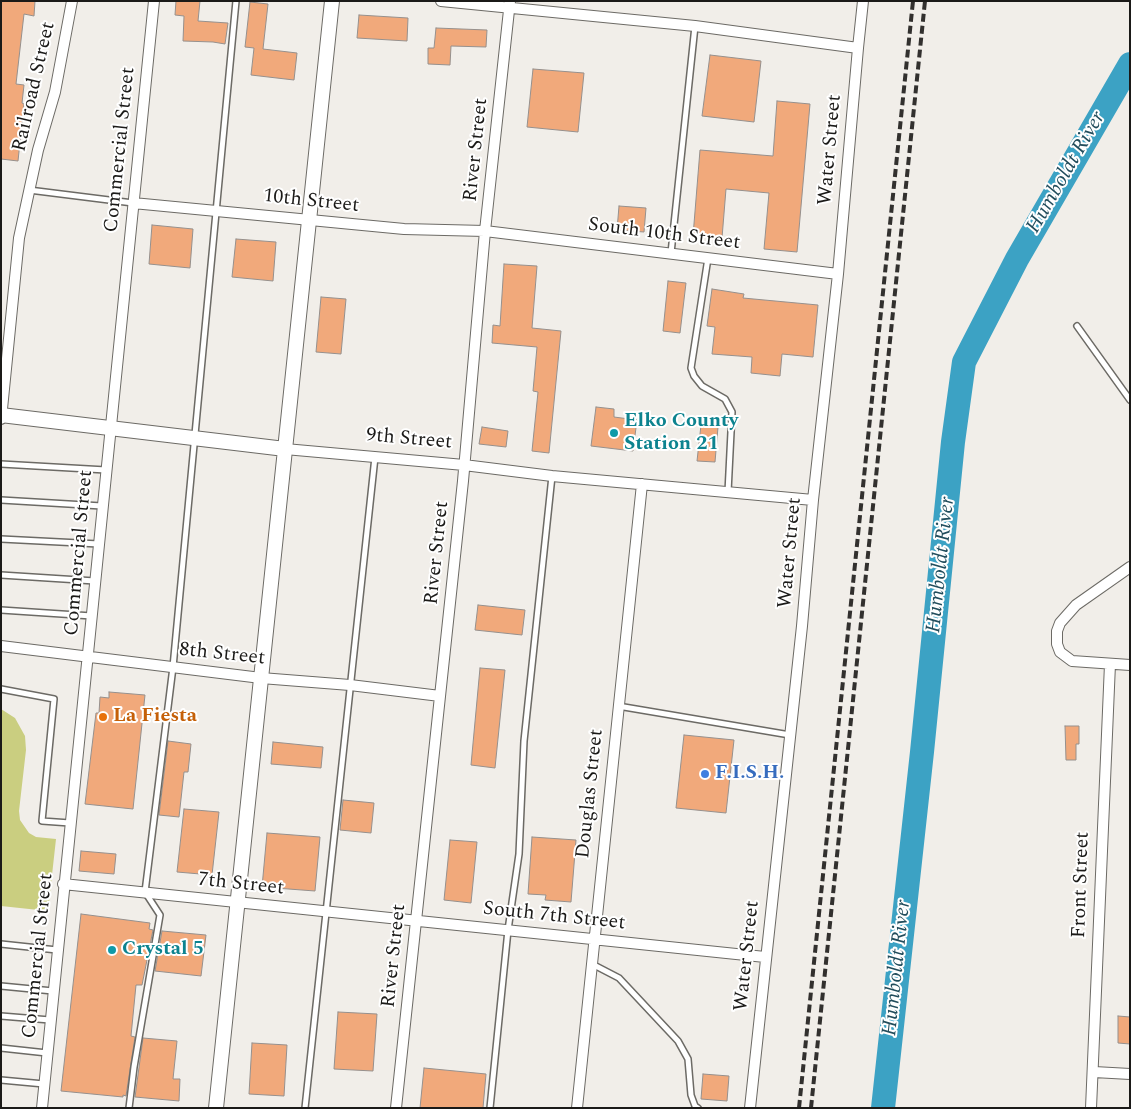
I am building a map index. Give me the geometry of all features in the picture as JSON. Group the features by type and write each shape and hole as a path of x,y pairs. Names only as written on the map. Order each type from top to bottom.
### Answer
{"street":[{"name":"Railroad Street","path":"1,419 19,238 38,150 55,92 72,1"},
{"name":"Commercial Street","path":"42,1108 63,884 96,580 109,429 154,1"},
{"path":"216,1108 332,1"},
{"path":"441,1 510,4 858,48"},
{"name":"Water Street","path":"750,1108 838,274 863,1"},
{"name":"River Street","path":"396,1108 464,464 485,231 510,4"},
{"name":"10th Street","path":"133,203 404,229 485,231"},
{"name":"South 10th Street","path":"485,231 838,274"},
{"name":"9th Street","path":"1,415 285,449 464,464 552,476 814,500"},
{"name":"Douglas Street","path":"577,1108 642,484"},
{"path":"1130,568 1076,606 1060,623 1057,631 1057,644 1060,652 1072,661 1130,665"},
{"name":"8th Street","path":"1,646 261,678 350,685 440,696"},
{"name":"Front Street","path":"1091,1108 1110,664"},
{"name":"7th Street","path":"63,884 416,921"},
{"name":"South 7th Street","path":"416,921 765,957"},
{"path":"1094,1072 1130,1074"}],"lane":[{"path":"129,1108 134,1067 160,915 145,892 173,667 236,1"},
{"path":"671,253 695,26"},
{"path":"29,190 133,203"},
{"path":"708,258 691,368 694,376 702,386 725,399 732,412 728,492"},
{"path":"1078,326 1130,400"},
{"path":"305,1108 375,456"},
{"path":"1,464 106,470"},
{"path":"490,1108 508,930 520,854 524,741 552,476"},
{"path":"1,500 102,506"},
{"path":"1,539 99,544"},
{"path":"1,575 96,580"},
{"path":"1,610 92,616"},
{"path":"1,689 54,699 42,821 70,823"},
{"path":"618,706 790,735"},
{"path":"1,944 57,950"},
{"path":"592,964 619,978 678,1041 688,1059 691,1095 695,1106 698,1108"},
{"path":"1,986 53,991"},
{"path":"1,1016 50,1020"},
{"path":"1,1048 47,1052"},
{"path":"1,1080 44,1084"}],"green space":[{"path":"1,709 15,718 25,736 26,750 19,811 20,820 29,833 36,837 56,839 48,911 1,906"}],"building":[{"path":"1,1 35,1 34,16 24,14 16,84 24,85 18,161 1,159"},
{"path":"176,1 200,1 198,21 228,23 225,44 183,41 184,16 175,15"},
{"path":"250,2 268,4 263,49 297,53 294,80 251,75 254,48 245,47"},
{"path":"359,15 408,18 407,41 357,38"},
{"path":"436,28 487,30 486,47 451,46 450,65 428,64 428,48 434,48"},
{"path":"710,55 761,61 754,122 702,116"},
{"path":"533,69 584,73 578,132 527,127"},
{"path":"777,101 810,104 797,252 764,249 769,193 726,189 722,238 693,236 700,150 773,156"},
{"path":"619,206 646,208 644,232 617,230"},
{"path":"152,225 193,229 190,268 149,264"},
{"path":"236,239 276,242 273,281 232,277"},
{"path":"504,264 537,266 532,328 561,331 549,453 532,451 538,392 533,391 537,347 492,343 493,325 500,326"},
{"path":"668,281 686,283 680,333 663,331"},
{"path":"712,289 744,294 743,298 818,305 813,357 782,354 780,376 751,373 752,357 712,354 715,327 707,326"},
{"path":"321,297 346,299 341,354 316,352"},
{"name":"Elko County Station 21","path":"596,407 614,409 614,417 637,420 633,451 591,446"},
{"path":"701,425 718,427 715,462 697,461"},
{"path":"482,427 508,431 506,447 479,444"},
{"path":"478,605 525,610 522,635 475,630"},
{"path":"480,668 505,670 495,768 471,765"},
{"path":"109,692 145,695 133,809 85,804 96,713 99,713 100,697 109,698"},
{"path":"1065,726 1079,726 1079,744 1076,744 1076,760 1066,760"},
{"name":"F.I.S.H.","path":"684,735 734,740 726,813 676,808"},
{"path":"168,741 191,744 188,772 184,772 179,817 159,815"},
{"path":"273,742 323,747 321,768 271,764"},
{"path":"343,800 374,803 371,833 340,830"},
{"path":"184,809 219,812 212,875 177,872"},
{"path":"267,833 320,837 315,891 262,887"},
{"path":"532,837 576,840 571,902 545,900 546,895 528,894"},
{"path":"450,840 477,842 471,903 444,900"},
{"path":"81,851 116,854 114,874 79,871"},
{"path":"81,914 150,923 149,929 153,930 142,985 136,985 131,1036 135,1037 126,1096 123,1095 123,1097 61,1091"},
{"path":"162,931 206,935 201,976 155,971"},
{"path":"338,1012 377,1014 373,1071 334,1069"},
{"path":"1118,1016 1130,1017 1130,1044 1118,1043"},
{"path":"143,1038 177,1041 173,1079 180,1079 179,1101 135,1097"},
{"path":"252,1043 287,1045 284,1096 249,1094"},
{"path":"424,1068 486,1074 483,1108 420,1108"},
{"path":"703,1074 729,1076 727,1101 701,1099"}],"waterway":[{"name":"Humboldt River","path":"883,1108 922,752 953,442 964,362 1017,259 1130,64"}],"railway":[{"path":"799,1108 913,1"},
{"path":"811,1108 925,1"}],"place":[{"name":"Elko County Station 21","path":"614,433"},
{"name":"La Fiesta","path":"103,717"},
{"name":"F.I.S.H.","path":"705,774"},
{"name":"Crystal 5","path":"112,950"}]}
